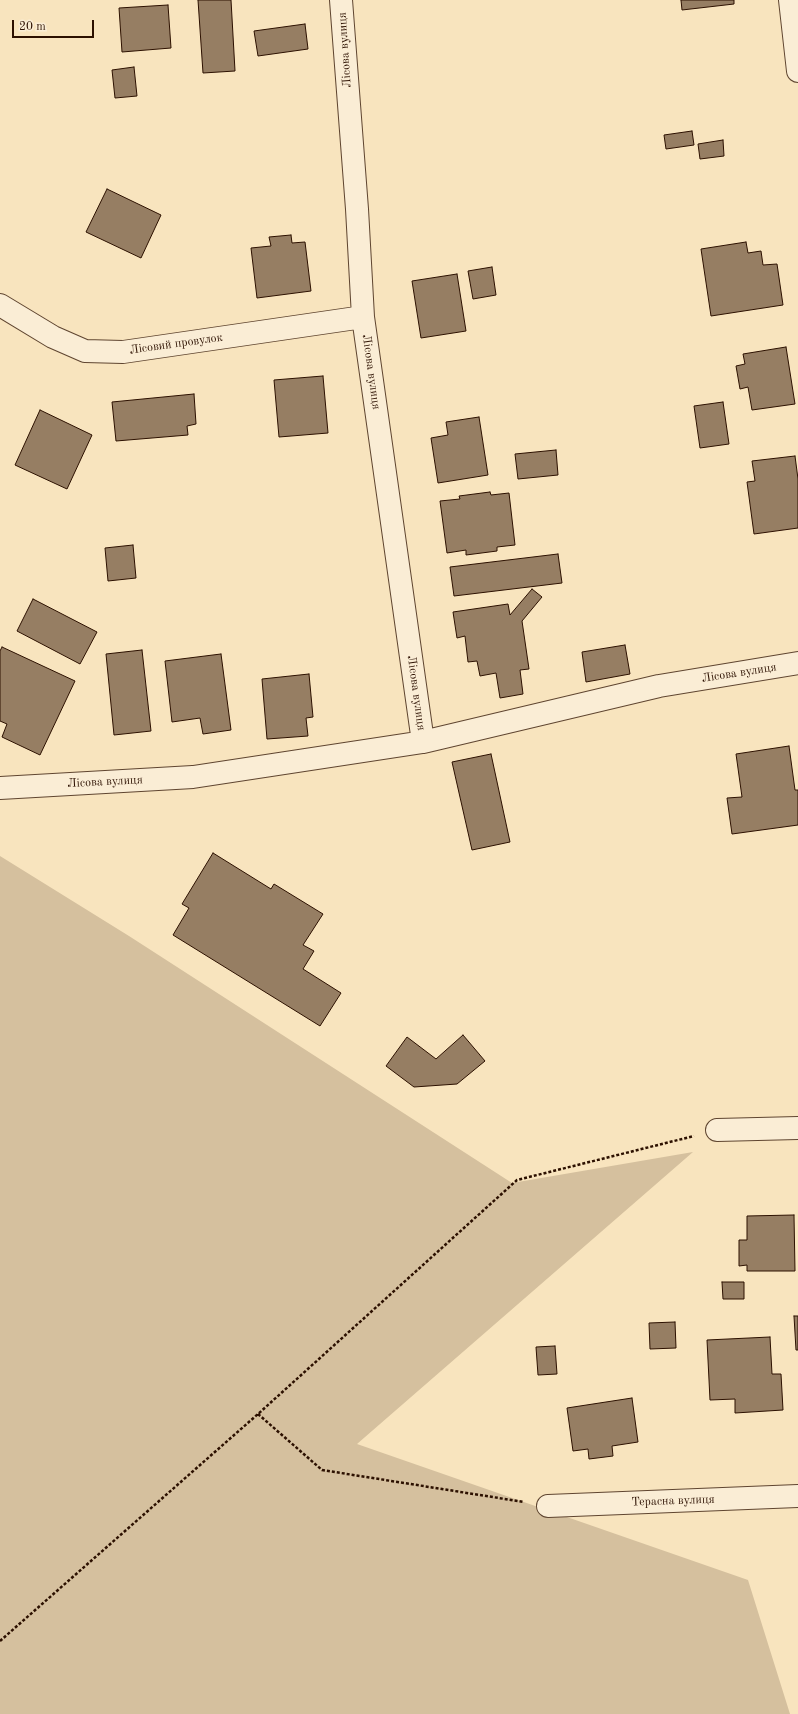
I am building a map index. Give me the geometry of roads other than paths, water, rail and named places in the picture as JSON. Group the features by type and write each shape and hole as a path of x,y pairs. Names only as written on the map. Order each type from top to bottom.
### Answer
{"street":[{"name":"Лісова вулиця","path":"341,0 357,209 363,317 423,742"},
{"path":"790,0 798,71"},
{"name":"Лісовий провулок","path":"0,305 53,337 84,351 123,352 363,317"},
{"name":"Лісова вулиця","path":"0,788 193,777 423,742 659,686 798,663"},
{"path":"718,1130 798,1128"},
{"name":"Терасна вулиця","path":"548,1506 798,1496"}]}
